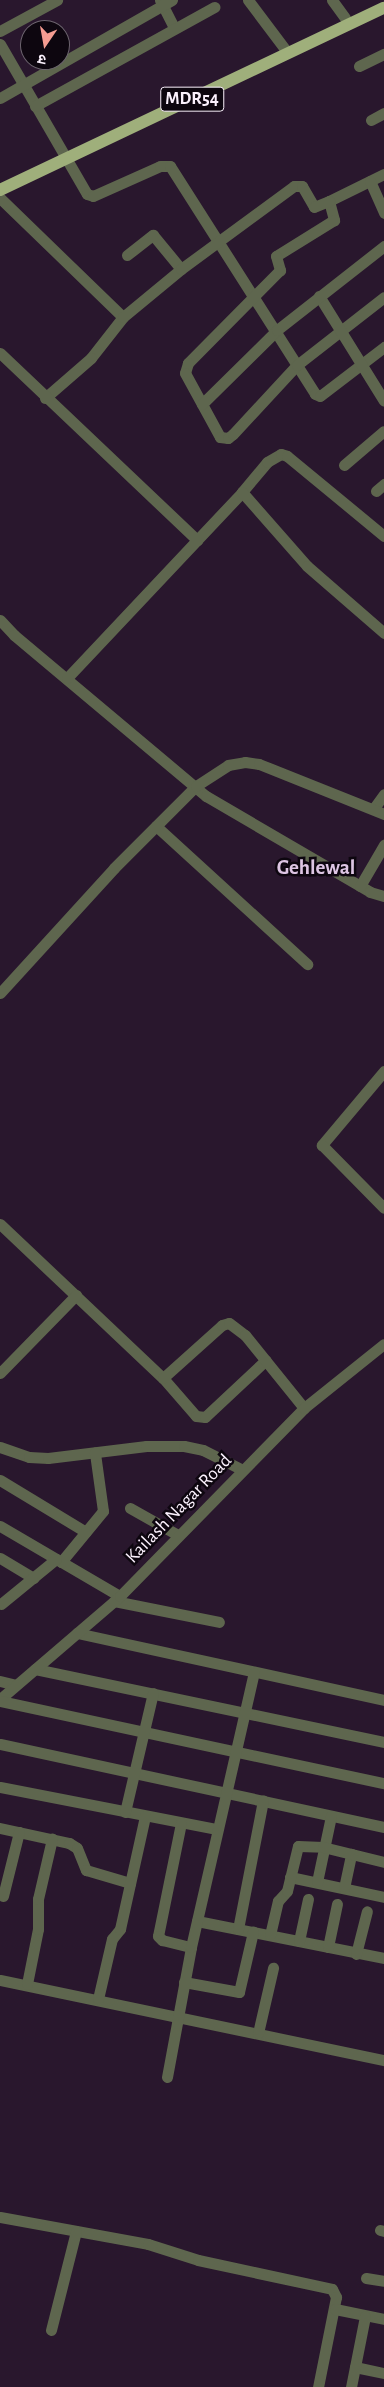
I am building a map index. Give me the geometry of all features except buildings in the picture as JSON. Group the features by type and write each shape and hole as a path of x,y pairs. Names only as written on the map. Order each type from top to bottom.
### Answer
{"main road":[{"name":"MDR54","path":"286,50 383,0"},
{"name":"MDR54","path":"0,190 63,156 286,50 384,8"},
{"name":"MDR54","path":"0,182 63,156"}],"street":[{"path":"0,31 57,0"},
{"path":"248,0 286,50"},
{"path":"332,0 345,18"},
{"path":"0,98 24,86 165,2 174,28"},
{"path":"35,106 214,7"},
{"path":"0,44 63,156 90,196 169,164 255,295 318,396 384,347"},
{"path":"359,66 384,54"},
{"path":"371,120 384,113"},
{"path":"45,398 91,358 123,317 181,269 297,184 302,186 314,207 384,174"},
{"path":"370,181 384,213"},
{"path":"0,198 123,317"},
{"path":"329,201 334,220 276,256 280,270 185,368 220,437 228,438 297,365 384,297"},
{"path":"127,255 153,235 181,269"},
{"path":"202,404 277,330 384,246"},
{"path":"319,296 360,366 384,401"},
{"path":"0,354 197,540"},
{"path":"344,465 384,431"},
{"path":"67,678 242,492 267,462 281,454 287,456 384,536"},
{"path":"242,492 307,566 384,633"},
{"path":"0,620 14,635 224,808 360,886 384,896"},
{"path":"0,993 156,826 196,786 211,774 245,762 278,771 319,790 379,811 384,794"},
{"path":"156,826 307,964"},
{"path":"360,886 384,846"},
{"path":"383,1074 322,1145 384,1208"},
{"path":"0,1224 163,1378 196,1416 202,1418 266,1360"},
{"path":"0,1373 76,1295"},
{"path":"163,1378 222,1325 229,1323 235,1325 266,1360 304,1408"},
{"name":"Kailash Nagar Road","path":"0,1700 117,1599 241,1468 304,1408 384,1344"},
{"path":"0,1447 38,1458 146,1446 184,1446 203,1450 241,1468"},
{"path":"2,1604 33,1578 59,1561 86,1532 104,1506 95,1453"},
{"path":"0,1480 86,1532"},
{"path":"130,1508 178,1535"},
{"path":"0,1526 59,1561 117,1599 219,1622"},
{"path":"0,1558 33,1578"},
{"path":"77,1633 384,1700"},
{"path":"35,1669 384,1742"},
{"path":"167,2077 191,1947 254,1673"},
{"path":"0,1681 16,1685"},
{"path":"126,1812 153,1693"},
{"path":"0,1700 144,1733 384,1783"},
{"path":"0,1744 384,1827"},
{"path":"0,1787 217,1829"},
{"path":"238,1929 263,1800"},
{"path":"98,1999 112,1938 120,1930 145,1816"},
{"path":"317,1882 331,1816"},
{"path":"181,1823 158,1936 191,1947"},
{"path":"0,1828 52,1839 77,1848 84,1867 91,1872 130,1883"},
{"path":"3,1896 19,1832"},
{"path":"26,1984 38,1929 38,1899 52,1839"},
{"path":"270,1936 276,1904 287,1891 298,1846 324,1847 384,1862"},
{"path":"344,1888 352,1854"},
{"path":"290,1876 384,1897"},
{"path":"299,1941 308,1899"},
{"path":"328,1947 337,1904"},
{"path":"356,1954 367,1911"},
{"path":"197,1921 356,1954 384,1958"},
{"path":"184,1982 239,1992 253,1932"},
{"path":"258,2033 273,1968"},
{"path":"0,1980 384,2060"},
{"path":"0,2217 148,2244 198,2260 332,2289 336,2294 335,2309 318,2387"},
{"path":"52,2330 76,2231"},
{"path":"366,2278 384,2281"},
{"path":"335,2309 384,2319"},
{"path":"351,2387 365,2316"},
{"path":"355,2367 384,2373"}],"district":[{"name":"Gehlewal","path":"316,868"}]}
